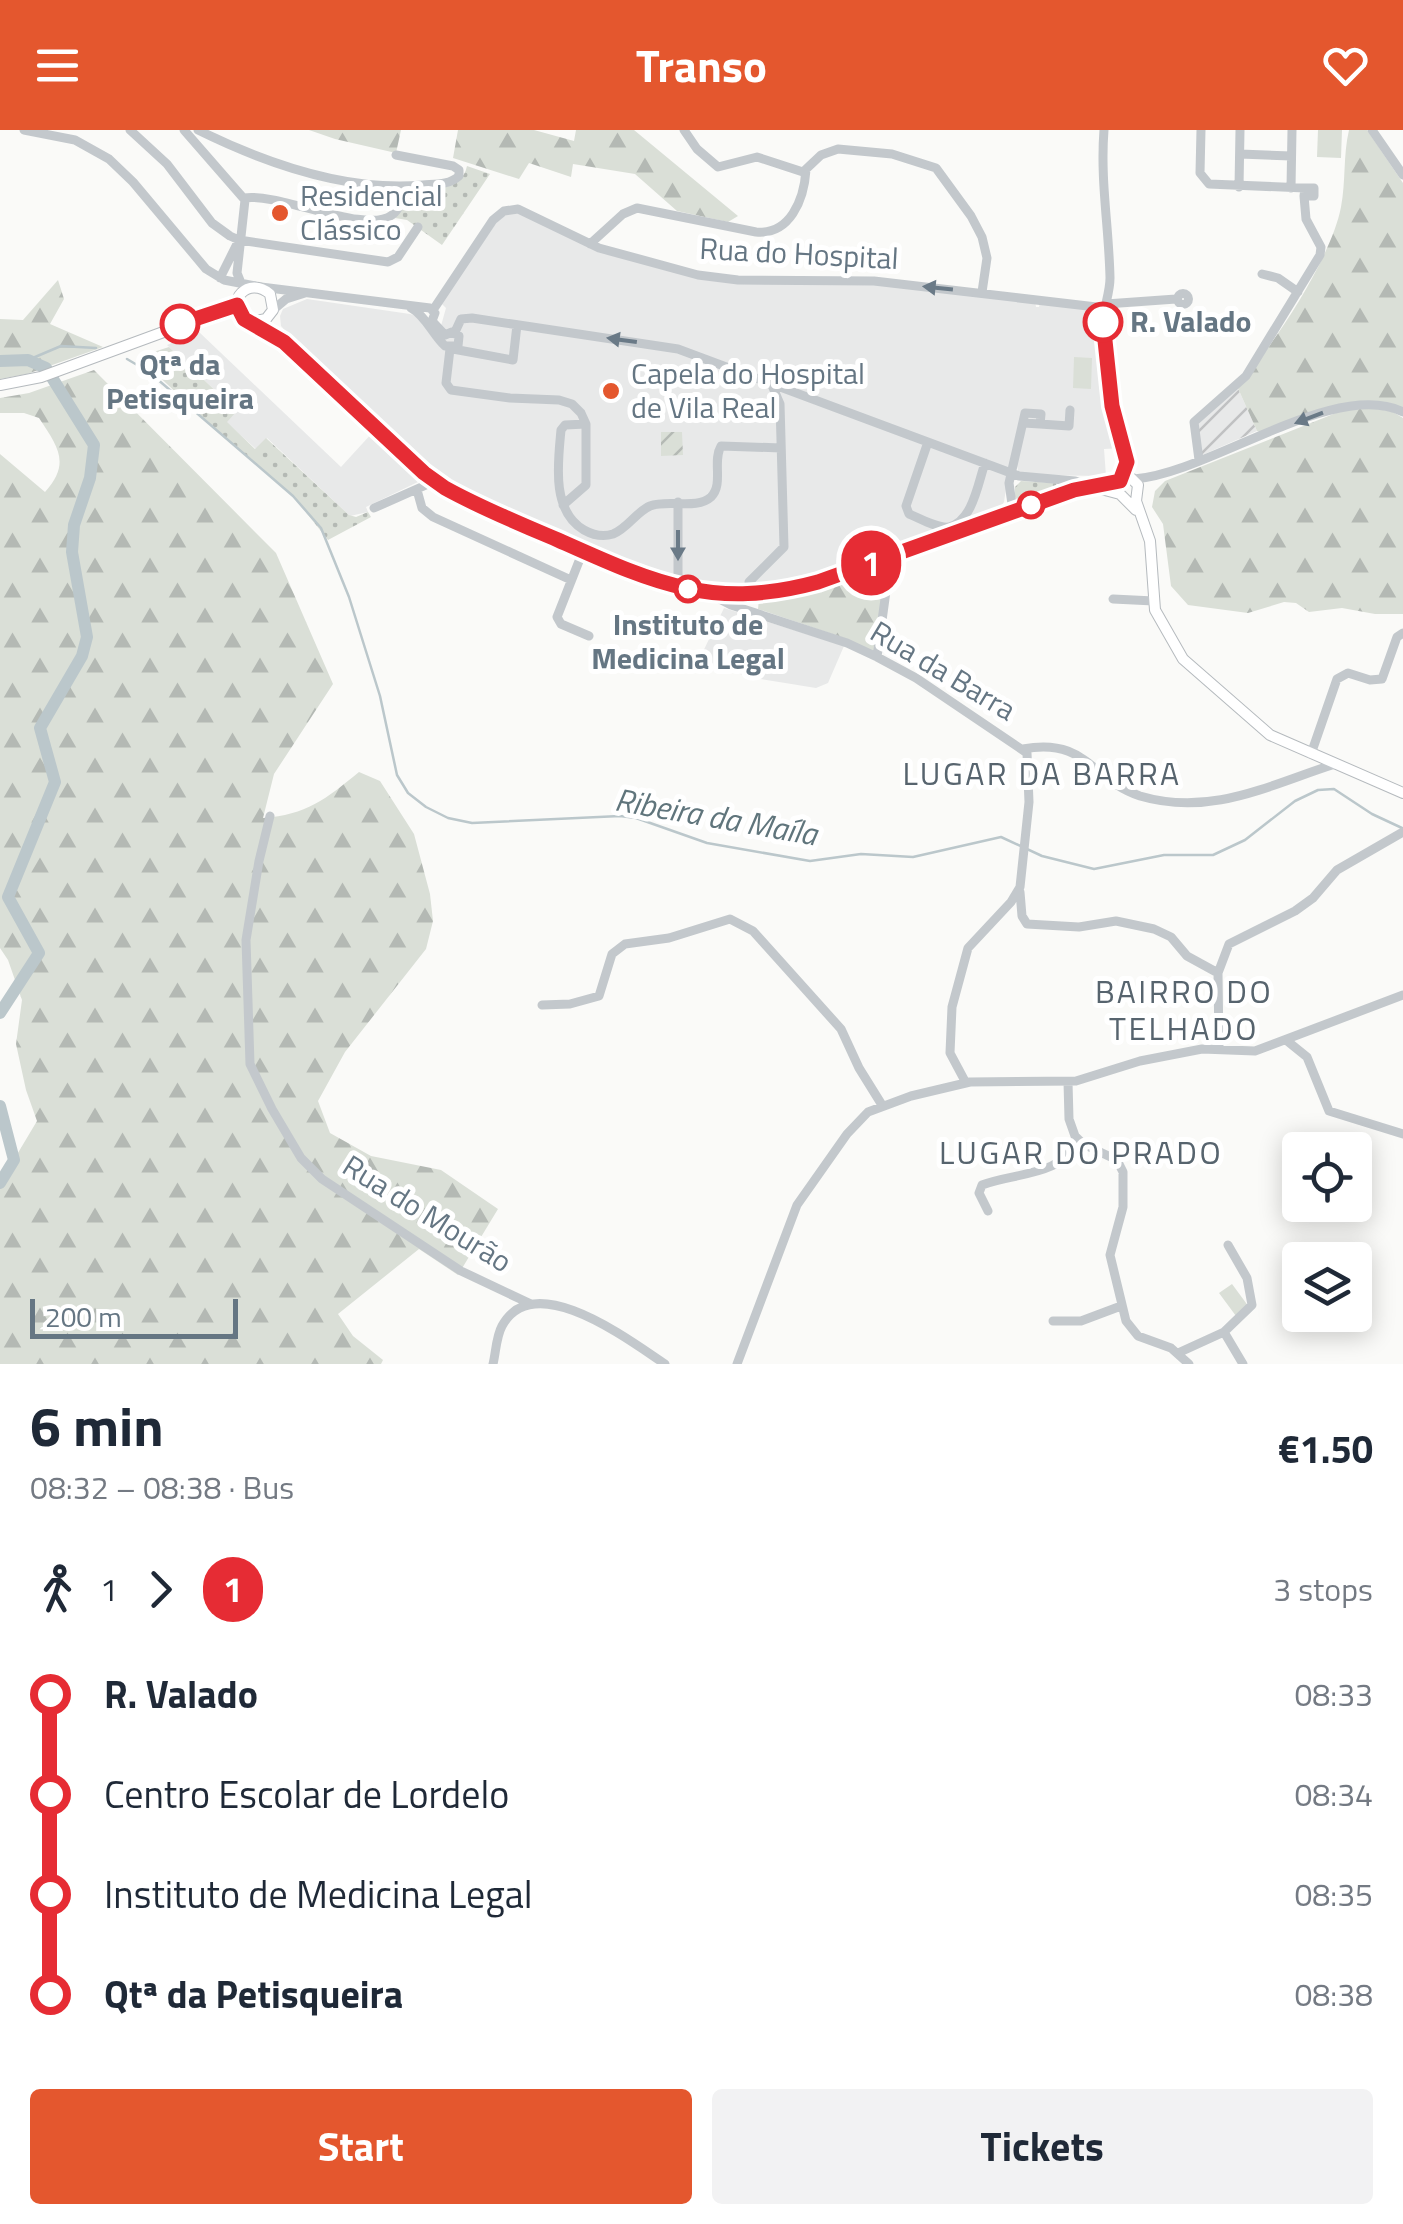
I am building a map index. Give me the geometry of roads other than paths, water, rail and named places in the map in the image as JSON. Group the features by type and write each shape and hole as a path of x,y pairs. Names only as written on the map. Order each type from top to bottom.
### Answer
{"main road":[{"path":"0,386 40,377 237,303 244,290 258,287 270,294 272,313 284,342"},
{"path":"237,303 247,321 284,342 435,481 456,495 637,576 678,588 708,593 806,585 1090,487 1128,486 1150,541 1154,601 1166,633 1186,662 1270,735 1403,793"},
{"path":"180,324 221,317 261,322 272,313"}],"street":[{"path":"24,130 76,140 114,163 198,261 222,279 237,303"},
{"path":"130,130 167,164 212,224 239,240 388,262 398,258 418,228"},
{"path":"184,130 244,198 246,208 239,240 222,279"},
{"path":"198,130 314,174 406,187 452,182 460,172 452,166 396,154"},
{"path":"684,130 714,166 727,167 757,157 796,172 806,170"},
{"path":"1104,130 1102,168 1110,283 1104,348 1112,406 1127,462 1128,486 1347,405 1377,403 1403,412"},
{"path":"1199,460 1194,422 1246,376 1321,251 1308,223 1304,192 1291,188 1216,186 1203,180 1201,130"},
{"path":"1239,187 1240,130"},
{"path":"1291,188 1292,130"},
{"path":"1372,130 1403,175"},
{"path":"590,244 620,217 637,208 756,232 774,232 796,207 806,170 821,155 838,149 892,154 936,168 971,216 987,258 982,292"},
{"path":"1240,154 1291,156"},
{"path":"244,198 264,197 327,213 380,220 396,210 406,187"},
{"name":"Rua do Hospital","path":"424,314 492,220 504,211 524,210 590,244 664,268 712,278 868,280 1105,306 1176,299"},
{"path":"239,240 242,248 237,274 241,283"},
{"path":"1262,274 1279,279 1298,292"},
{"path":"222,279 424,314 449,342 512,360 517,325"},
{"path":"272,313 286,299 308,292"},
{"path":"563,505 586,485 586,424 579,410 563,400 510,398 449,388 449,342 459,321 468,318 672,347 1011,473 1090,487"},
{"path":"743,609 747,590 784,550 780,401 771,383"},
{"path":"1013,512 1008,488 1025,413 1041,414 1040,424 1069,426 1070,410"},
{"path":"586,424 565,425 561,430 560,495 579,527 602,536 618,531 645,508 662,503 698,503 711,497 721,446 781,448"},
{"path":"928,442 906,506 908,514 950,526 968,512 986,463"},
{"path":"374,508 435,481"},
{"path":"417,490 420,505 430,515 572,580"},
{"path":"678,502 678,588"},
{"path":"583,552 557,619 589,636"},
{"path":"877,657 891,555"},
{"name":"Rua da Barra","path":"708,593 877,657 916,678 1023,749 1028,764 1020,887"},
{"path":"1113,599 1154,601"},
{"path":"1311,754 1338,679 1346,672 1370,680 1383,678 1398,636 1403,633"},
{"path":"1023,749 1062,748 1126,790 1150,798 1207,804 1234,799 1335,764"},
{"name":"Rua do Mourão","path":"270,816 246,940 250,1064 301,1158 322,1179 461,1271 530,1304 554,1305 583,1315 665,1364"},
{"path":"1219,1048 1218,973 1223,954 1232,942 1295,912 1337,870 1400,834"},
{"path":"1020,887 1022,916 1030,924 1067,928 1116,922 1154,929 1171,938 1187,956 1218,973"},
{"path":"966,1083 950,1047 952,1007 963,961 971,944 1020,887"},
{"path":"542,1004 573,1004 599,996 611,956 621,946 736,920 753,932 841,1028 882,1105"},
{"path":"737,1364 797,1204 863,1115 882,1105 966,1083 1068,1082 1140,1061 1219,1048 1248,1052 1403,995"},
{"path":"1286,1040 1307,1056 1329,1110 1403,1134"},
{"path":"1068,1082 1069,1119 1078,1140 1113,1158 1123,1172 1124,1202 1110,1255 1122,1306 1134,1333 1178,1353 1189,1364"},
{"path":"988,1210 979,1193 982,1185 1050,1168 1070,1154 1078,1140"},
{"path":"1178,1353 1224,1332 1250,1307 1246,1278 1228,1245"},
{"path":"494,1364 502,1326 516,1310 530,1304"},
{"path":"1053,1321 1080,1321 1122,1306"},
{"path":"1224,1332 1243,1364"}],"waterway":[{"name":"Ribeira da Maíla","path":"28,360 61,346 96,348"},
{"name":"Ribeira da Maíla","path":"127,359 149,372 293,496 321,528 349,597 380,696 397,775 408,793 448,818 472,823 620,816 707,843 810,861 861,854 913,857 1001,837 1042,856 1094,869 1164,855 1213,855 1245,840 1295,801 1318,790 1334,789 1402,828"},
{"path":"0,361 28,360 46,368 94,445 90,478 74,525 72,552 87,637 82,656 40,728 55,782 8,897 39,953 0,1013"},
{"path":"0,1106 14,1160 0,1183"}],"place":[{"name":"Residencial Clássico","path":"280,213"},
{"name":"R. Valado","path":"1103,322"},
{"name":"Qtª da Petisqueira","path":"180,324"},
{"name":"Capela do Hospital de Vila Real","path":"611,391"},
{"name":"Instituto de Medicina Legal","path":"688,589"}],"district":[{"name":"LUGAR DA BARRA","path":"1042,774"},
{"name":"BAIRRO DO TELHADO","path":"1184,1010"},
{"name":"LUGAR DO PRADO","path":"1081,1153"}]}
